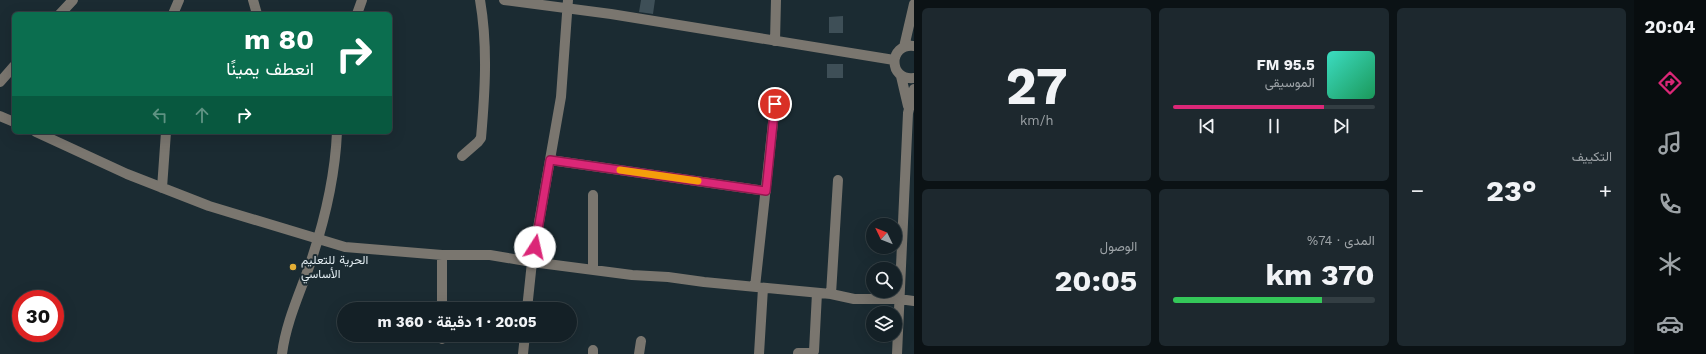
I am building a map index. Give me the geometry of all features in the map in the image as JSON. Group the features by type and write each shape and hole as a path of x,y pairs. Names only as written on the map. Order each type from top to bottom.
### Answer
{"street":[{"path":"62,12 73,0"},
{"path":"174,12 179,0"},
{"path":"253,0 256,12"},
{"path":"358,12 362,0"},
{"path":"462,156 478,142 480,138 486,53 484,24 480,0"},
{"path":"504,0 568,4 776,41 894,60"},
{"path":"776,0 776,41"},
{"path":"528,302 532,262 561,97 568,4"},
{"path":"914,4 914,11"},
{"path":"910,112 902,76 896,69 894,60 899,50 909,47 914,8"},
{"path":"0,82 12,68"},
{"path":"902,76 914,78"},
{"path":"897,354 910,112 914,89"},
{"path":"759,354 759,287 766,191 775,104"},
{"path":"0,116 12,121"},
{"path":"40,134 127,174 209,206 345,247 442,255 490,255 632,275 668,277 704,282 831,294 854,299 899,299 914,301"},
{"path":"162,188 166,134"},
{"path":"282,354 289,323 326,216 333,184 337,134"},
{"path":"550,160 766,191"},
{"path":"831,294 838,180"},
{"path":"593,194 594,269"},
{"path":"442,255 442,302"},
{"path":"798,353 812,353 814,351 817,293"},
{"path":"639,354 641,341"},
{"path":"523,354 524,342"}],"building":[{"path":"641,0 655,0 653,14 639,12"},
{"path":"843,16 843,33 829,33 829,17"},
{"path":"827,64 843,64 843,78 827,78"}],"slow traffic":[{"path":"620,170 698,181"}],"place":[{"name":"الحرية للتعليم الأساسي","path":"293,267"}],"route":[{"path":"535,247 550,160 766,191 775,104"}]}
